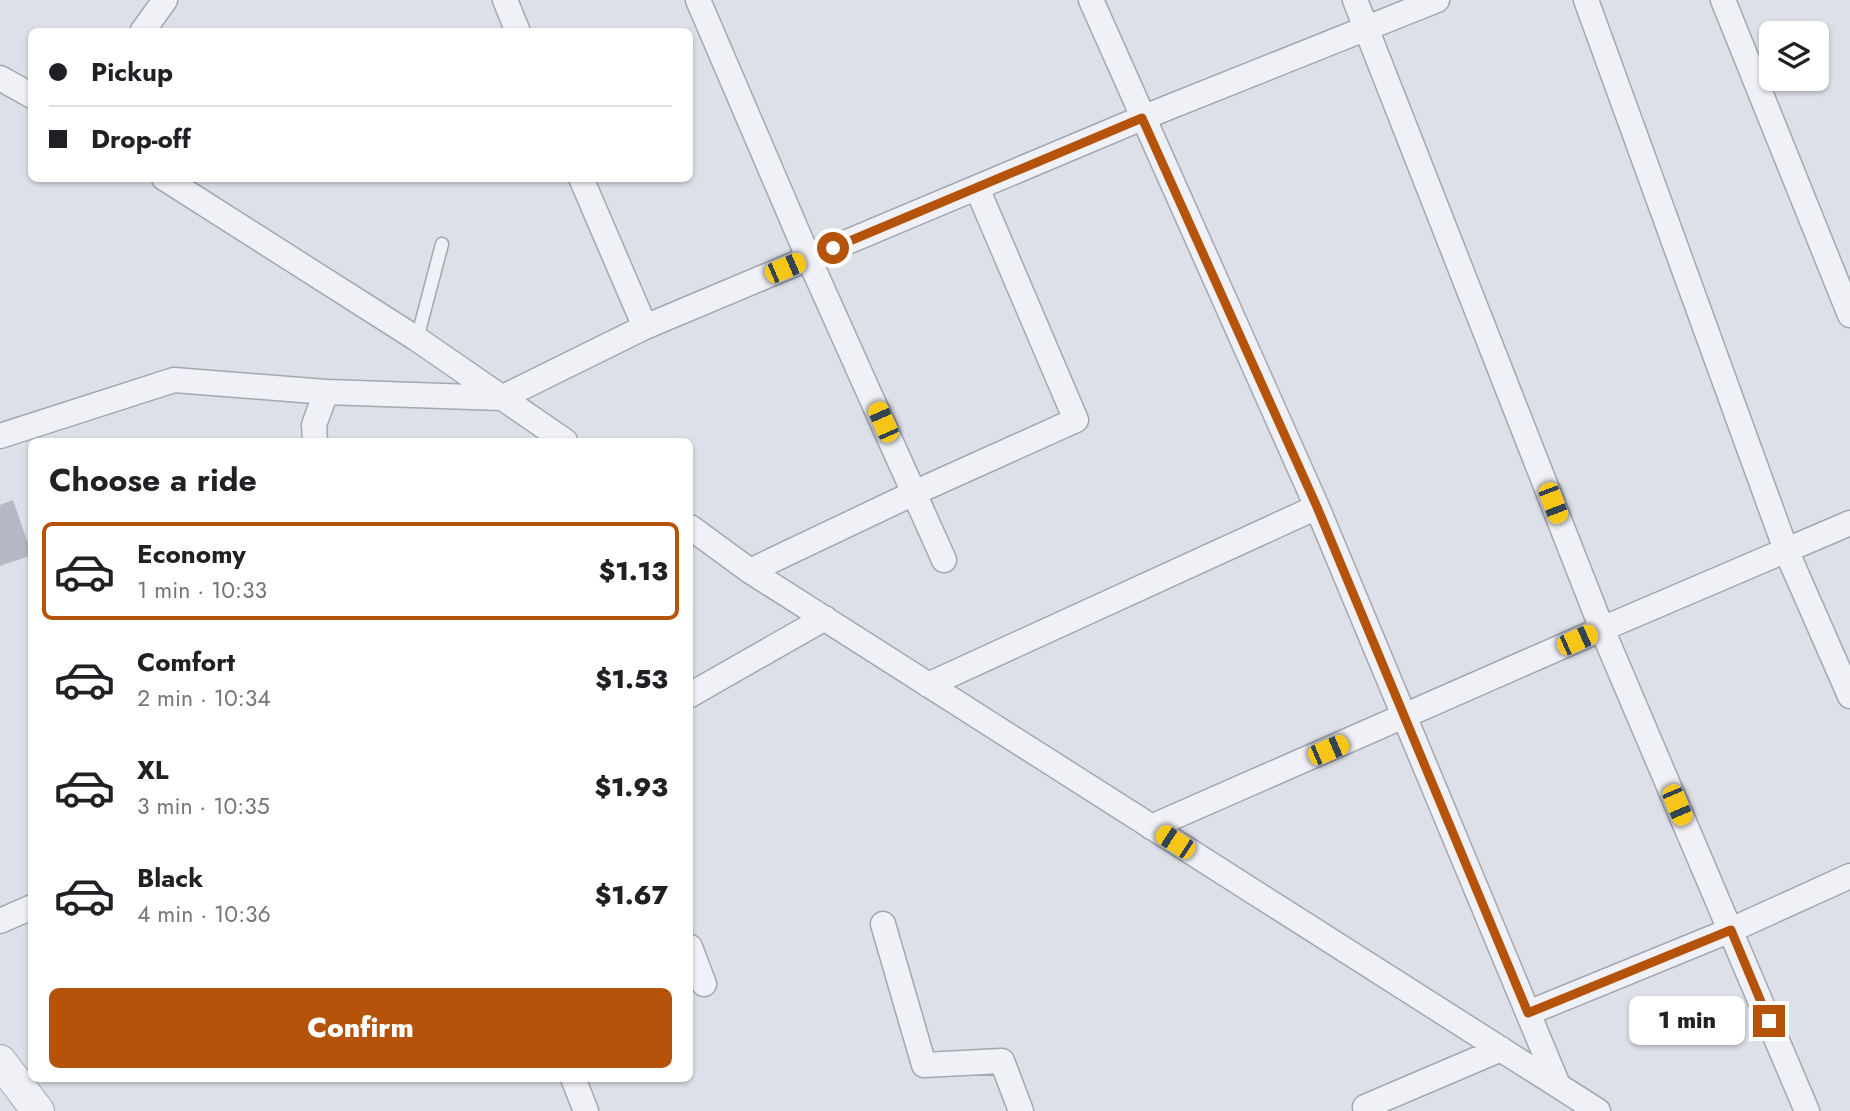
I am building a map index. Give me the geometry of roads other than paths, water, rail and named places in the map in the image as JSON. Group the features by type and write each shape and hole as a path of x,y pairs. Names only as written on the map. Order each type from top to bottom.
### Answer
{"street":[{"path":"145,28 165,0"},
{"path":"505,0 516,28"},
{"path":"698,0 808,258 944,560"},
{"path":"1091,0 1317,507 1558,1085"},
{"path":"1355,0 1602,629 1808,1111"},
{"path":"0,436 174,380 326,393 501,398 645,327 1142,118 1437,0"},
{"path":"1586,0 1786,550 1850,696"},
{"path":"1723,0 1850,315"},
{"path":"0,78 28,94"},
{"path":"170,182 417,339 561,438"},
{"path":"583,182 645,327"},
{"path":"750,571 1076,420 977,188"},
{"path":"315,438 314,425 326,393"},
{"path":"928,685 1317,507"},
{"path":"1152,827 1850,523"},
{"path":"693,529 750,571 1598,1111"},
{"path":"693,693 825,618"},
{"path":"1528,1013 1731,930 1850,876"},
{"path":"0,921 28,909"},
{"path":"883,924 924,1065 1002,1061 1021,1111"},
{"path":"693,955 704,984"},
{"path":"1363,1110 1501,1049"},
{"path":"0,1060 38,1111"},
{"path":"575,1082 586,1111"}],"lane":[{"path":"417,339 442,244"}]}
